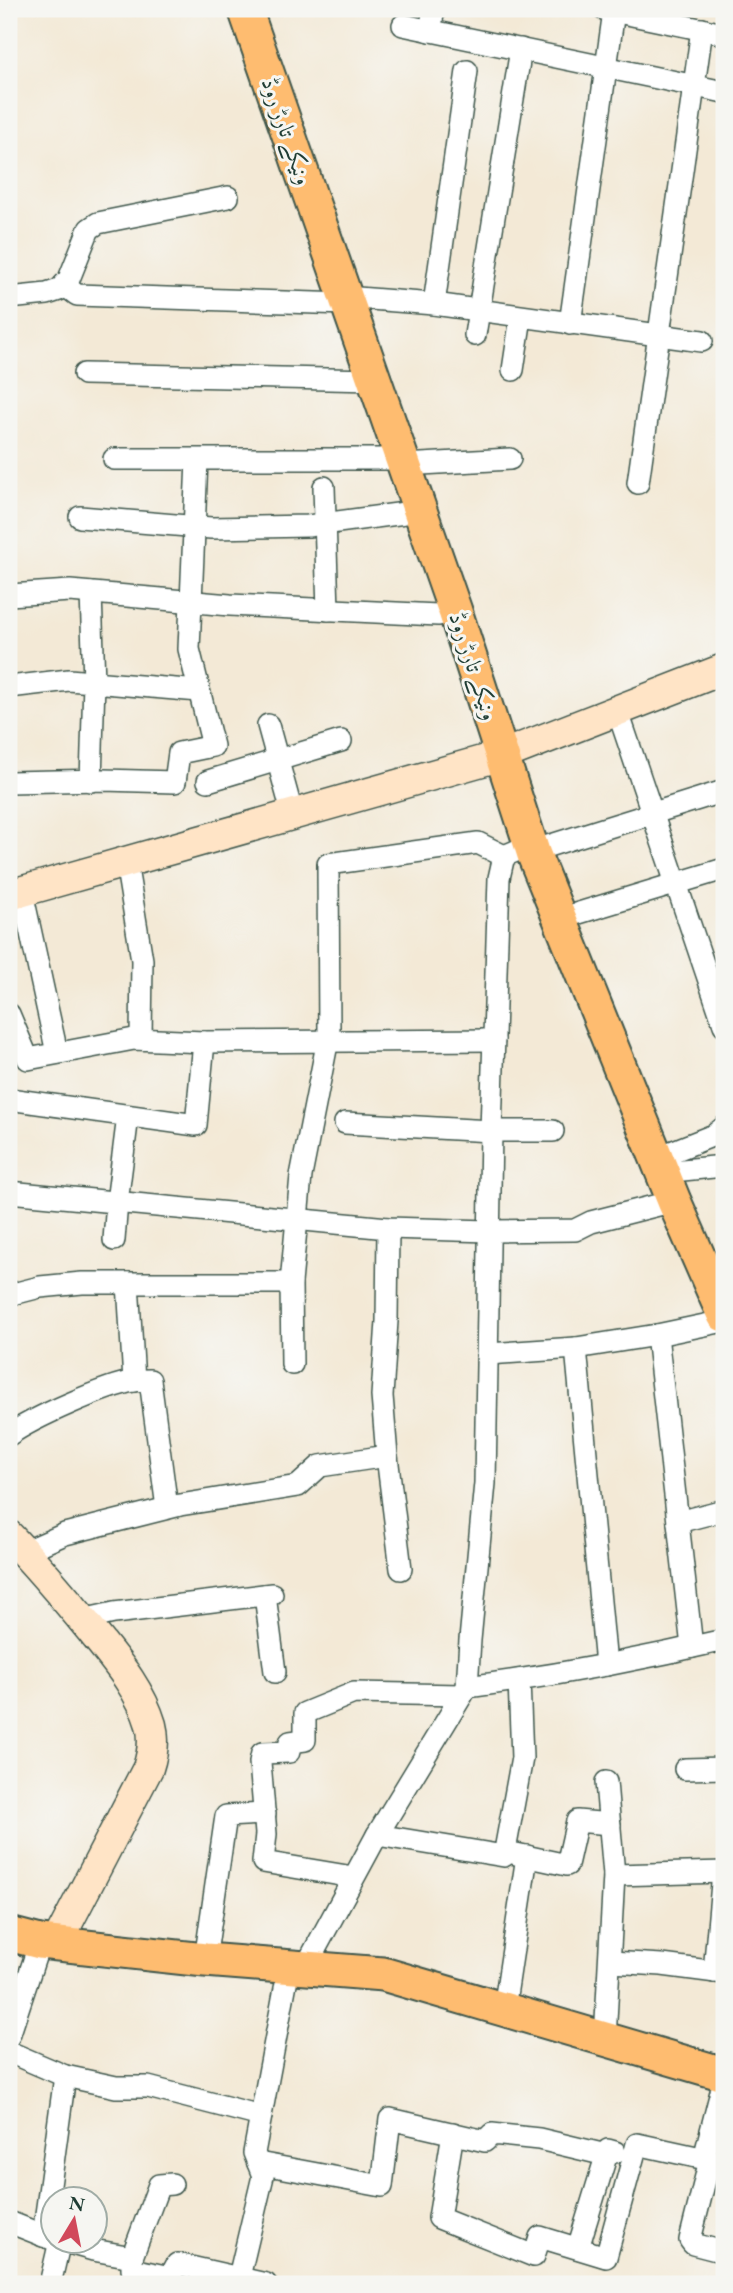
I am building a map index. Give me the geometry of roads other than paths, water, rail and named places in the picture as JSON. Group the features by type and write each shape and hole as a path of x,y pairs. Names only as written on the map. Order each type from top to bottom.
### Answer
{"main road":[{"name":"ونیکے تارڑ روڈ","path":"245,9 456,611 503,755 522,851 559,919 664,1177 715,1272 724,1315"},
{"path":"15,893 503,755 724,669"},
{"path":"17,1544 43,1571 119,1666 139,1696 152,1727 154,1749 148,1768 35,1940 205,1960 383,1974 606,2039 724,2077"}],"street":[{"path":"430,31 434,9"},
{"path":"570,324 606,68 617,11 724,34"},
{"path":"403,25 724,92"},
{"path":"638,484 702,29"},
{"path":"475,335 521,49"},
{"path":"434,304 467,71"},
{"path":"9,298 60,290 69,279 89,229 98,223 228,197"},
{"path":"64,285 77,295 434,304 702,341"},
{"path":"513,370 521,317"},
{"path":"84,374 374,380"},
{"path":"114,458 403,462 510,459"},
{"path":"9,782 175,782 179,753 213,746 189,649 197,460"},
{"path":"324,487 328,610"},
{"path":"80,517 194,527 294,527 421,511"},
{"path":"9,595 70,591 328,610 438,615 456,611"},
{"path":"91,593 94,682 91,781"},
{"path":"9,687 69,680 199,691"},
{"path":"618,712 724,1025"},
{"path":"268,725 293,816"},
{"path":"208,781 341,741"},
{"path":"292,1364 291,1283 301,1176 328,1042 328,864 478,843 522,851 724,791"},
{"path":"240,2277 263,2176 254,2153 297,1967 465,1691 485,1483 491,1131 499,878 522,851"},
{"path":"126,862 142,960 141,1039"},
{"path":"559,919 724,869"},
{"path":"15,893 57,1053"},
{"path":"9,1014 28,1059 141,1039 204,1042 494,1040"},
{"path":"9,1099 196,1125 204,1042"},
{"path":"114,1240 128,1116"},
{"path":"345,1123 491,1131 554,1130"},
{"path":"9,1192 388,1228 575,1230 664,1177 724,1128"},
{"path":"664,1177 724,1166"},
{"path":"388,1228 387,1321 382,1396 401,1569"},
{"path":"9,1295 50,1286 82,1283 291,1283"},
{"path":"128,1283 134,1381"},
{"path":"487,1354 576,1348 724,1321"},
{"path":"657,1335 692,1647"},
{"path":"576,1348 607,1665"},
{"path":"9,1435 82,1399 134,1381 150,1380 167,1508"},
{"path":"17,1544 167,1508 298,1486 320,1466 387,1456"},
{"path":"678,1522 724,1510"},
{"path":"82,1620 114,1613 268,1595 275,1672"},
{"path":"353,1877 264,1862 266,1834 260,1762 262,1753 289,1752 290,1742 305,1740 305,1713 354,1693 465,1691 724,1640"},
{"path":"377,1835 505,1856 522,1758 519,1680"},
{"path":"685,1769 724,1768"},
{"path":"606,1782 614,1875 606,2039"},
{"path":"205,1960 226,1816 265,1814"},
{"path":"505,1852 567,1865 577,1821 610,1824"},
{"path":"504,2009 527,1856"},
{"path":"611,1962 662,1965 719,1973 724,1872 614,1875"},
{"path":"9,2036 35,1940"},
{"path":"9,2052 65,2076 116,2087 148,2087 261,2116"},
{"path":"57,2184 65,2076"},
{"path":"724,2077 713,2160 689,2236 693,2244 724,2252"},
{"path":"258,2163 382,2186 390,2119 485,2141 492,2134 539,2139 606,2155"},
{"path":"453,2133 439,2218 534,2256 540,2237 606,2257 637,2144 713,2160"},
{"path":"578,2248 608,2150 634,2157"},
{"path":"172,2184 159,2185 132,2257 132,2269 170,2277 177,2264 267,2284"},
{"path":"9,2222 38,2233"},
{"path":"108,2252 132,2257"},
{"path":"50,2284 52,2254"}]}
